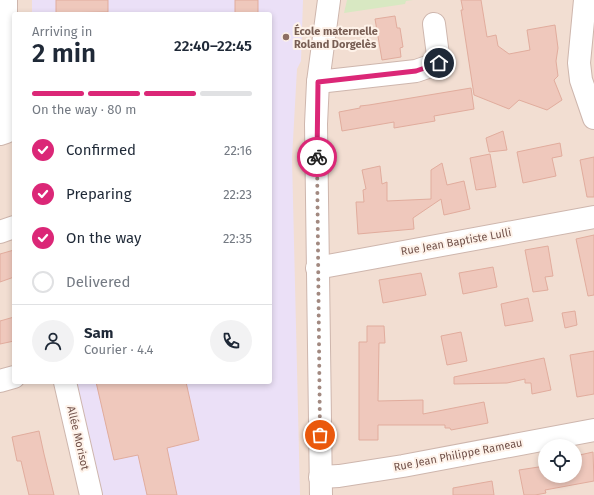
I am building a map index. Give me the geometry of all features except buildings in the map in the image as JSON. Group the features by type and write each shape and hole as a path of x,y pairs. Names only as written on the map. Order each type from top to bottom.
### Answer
{"street":[{"path":"6,0 7,135"},
{"path":"321,486 316,124 318,82 329,0"},
{"path":"585,0 579,63 581,80 594,118"},
{"path":"318,82 416,71 439,63 434,24"},
{"name":"Rue Jean Baptiste Lulli","path":"317,268 594,217"},
{"path":"0,232 12,228"},
{"path":"0,381 12,378"},
{"name":"Allée Morisot","path":"65,384 91,495"},
{"name":"Rue Jean Philippe Rameau","path":"321,486 339,476 403,466 594,430"}],"shaded area":[{"path":"0,0 594,0 594,495 0,495"},
{"path":"32,0 303,0 301,61 297,69 292,158 300,495 100,495 75,384 272,384 272,12 32,12"}],"green space":[{"path":"347,0 413,0 406,1 405,4 344,13"}],"way so far":[{"path":"317,157 320,435"}],"place":[{"name":"École maternelle Roland Dorgelès","path":"286,37"}],"route":[{"path":"317,157 316,124 318,82 383,76 416,71 439,63"}]}
